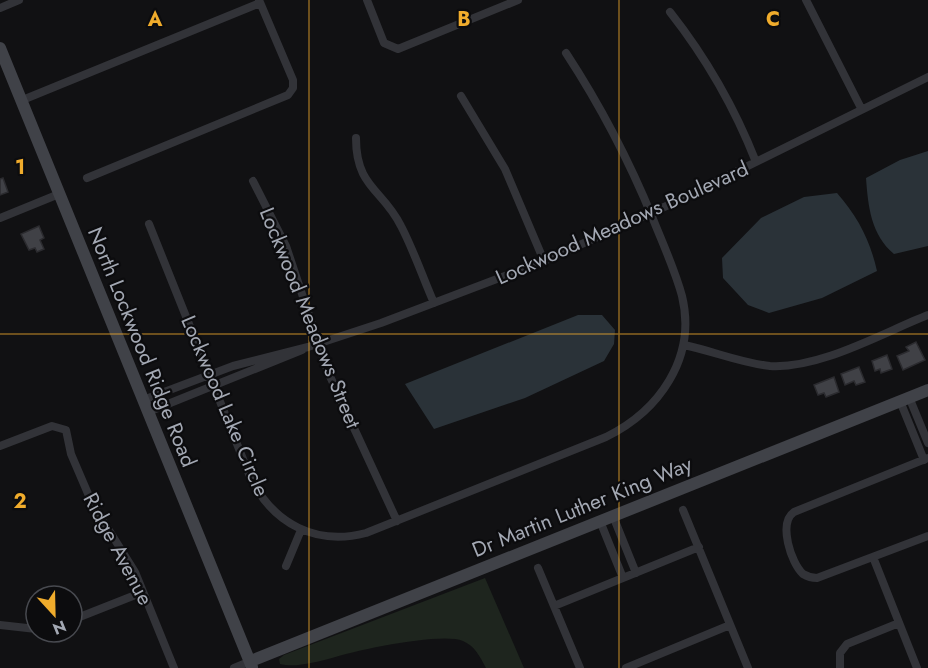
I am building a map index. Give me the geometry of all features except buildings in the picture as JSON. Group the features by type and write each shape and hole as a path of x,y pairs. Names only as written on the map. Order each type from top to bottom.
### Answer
{"street":[{"path":"0,8 19,0"},
{"path":"367,0 384,43 388,47 398,49 518,0"},
{"path":"806,0 861,108"},
{"path":"20,101 260,1 293,80 293,88 288,95 87,178"},
{"path":"670,12 702,53 720,82 756,162"},
{"name":"North Lockwood Ridge Road","path":"0,48 58,194 254,666"},
{"path":"566,53 615,132 651,214 682,298 684,345 755,364 794,365 827,356 928,315"},
{"name":"Lockwood Meadows Boulevard","path":"146,406 210,374 318,344 544,261 651,214 861,108 928,77"},
{"path":"461,96 504,169 544,261"},
{"path":"356,138 356,155 365,180 401,226 434,303"},
{"name":"Lockwood Meadows Street","path":"253,181 286,246 337,394 397,521"},
{"path":"0,218 58,194"},
{"name":"Lockwood Lake Circle","path":"149,224 258,493 280,517 301,530 317,535 346,537 366,533 624,428 645,412 668,384 684,345"},
{"name":"Lockwood Meadows Boulevard","path":"146,406 215,385 290,357 308,347"},
{"name":"Dr Martin Luther King Way","path":"254,666 600,521 928,390"},
{"path":"904,399 928,442"},
{"path":"904,399 926,459 794,512 786,520 786,534 800,569 808,576 821,578 928,536"},
{"name":"Ridge Avenue","path":"0,446 52,426 66,430 72,454 92,502 130,561 174,668"},
{"path":"683,510 748,668"},
{"path":"613,516 636,573"},
{"path":"600,521 623,578"},
{"path":"286,566 301,530"},
{"path":"554,606 699,547"},
{"path":"873,557 917,668"},
{"path":"538,568 580,668"},
{"path":"84,615 143,592"},
{"path":"840,668 840,653 847,644 899,623"},
{"path":"0,625 24,628"},
{"path":"626,668 730,625"},
{"path":"234,668 254,666"}],"shaded area":[{"path":"928,151 928,246 894,254 880,238 872,219 866,178 900,160"},
{"path":"837,193 862,229 877,271 822,298 769,313 748,305 723,278 722,258 761,218 804,197"},
{"path":"578,315 602,315 615,330 614,344 604,361 525,398 434,429 405,384"},
{"path":"485,578 524,668 486,668 471,646 463,641 452,639 419,640 306,664 280,664 279,659 284,655"}]}
